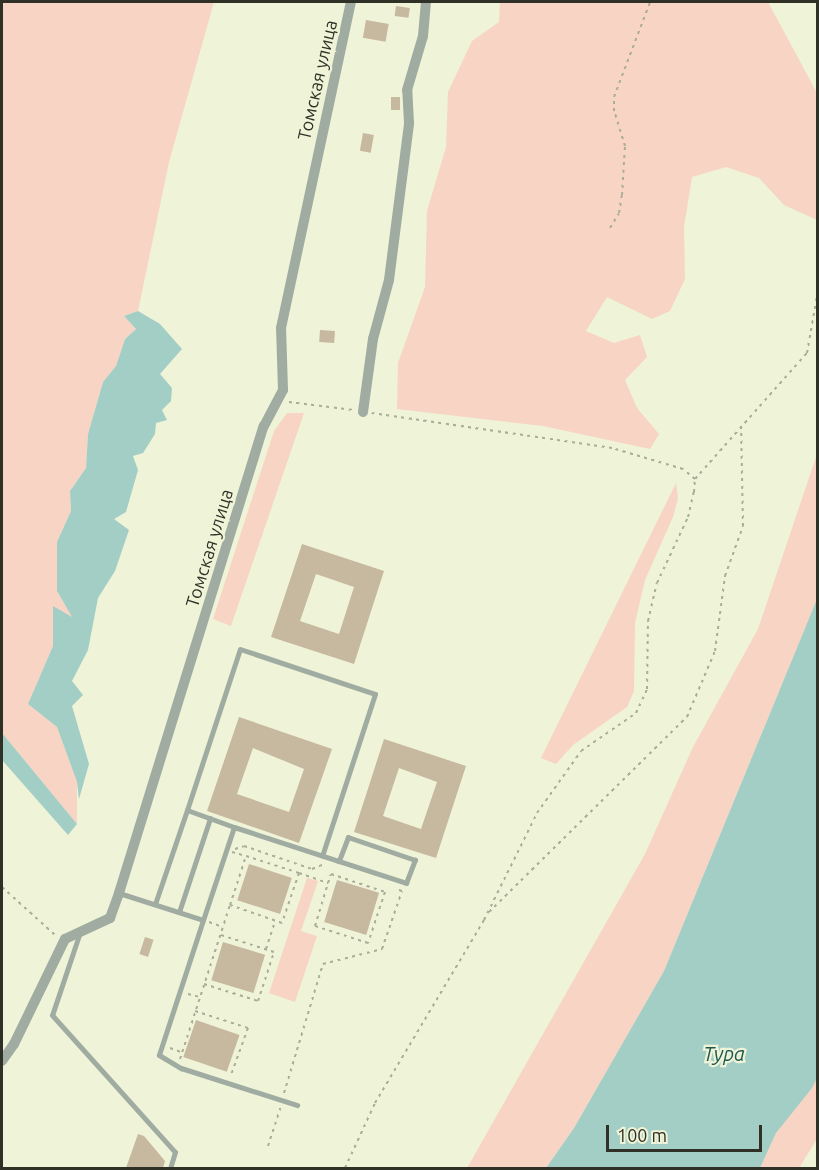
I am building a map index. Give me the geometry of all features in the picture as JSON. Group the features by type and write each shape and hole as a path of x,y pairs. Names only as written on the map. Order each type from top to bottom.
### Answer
{"street":[{"name":"Томская улица","path":"65,939 79,935 110,918 273,405 283,390 281,328 296,244 351,2"},
{"path":"363,412 373,339 389,280 409,123 407,90 423,36 426,2"},
{"path":"2,1061 14,1044 65,939"}],"lane":[{"path":"156,904 240,649 375,694 322,856"},
{"path":"186,810 322,856 406,883 415,860 348,837 339,861"},
{"path":"179,912 210,818"},
{"path":"234,826 207,921 165,1047 159,1055 181,1068 297,1105"},
{"path":"119,893 207,921"},
{"path":"79,935 52,1015 175,1152 170,1168"}],"path":[{"path":"610,228 619,213 625,146 614,111 614,97 650,2"},
{"path":"345,1168 375,1103 487,914 537,813 581,751 636,713 647,690 648,621 657,583 688,517 695,479 807,353 818,290"},
{"path":"273,405 294,400 612,448 660,460 683,469 695,479"},
{"path":"487,914 687,717 715,651 725,576 743,526 741,426"},
{"path":"230,862 233,852 244,846 312,869 322,865"},
{"path":"226,850 328,883"},
{"path":"190,1062 179,1059 246,856"},
{"path":"268,1146 323,963 382,949 402,891 345,872"},
{"path":"230,905 282,923 299,873"},
{"path":"331,874 385,891 368,943 315,926 328,883 331,874"},
{"path":"2,887 50,933 65,939"},
{"path":"207,933 207,921 213,912"},
{"path":"207,921 223,927"},
{"path":"266,949 275,921"},
{"path":"204,984 258,1000 274,952 221,935"},
{"path":"183,1004 183,992 190,983"},
{"path":"183,992 200,997"},
{"path":"195,1011 248,1028 232,1076 222,1072"},
{"path":"172,1037 165,1047 181,1052"}],"shaded area":[{"path":"2,2 214,2 169,162 138,311 124,316 136,329 125,339 116,366 103,382 88,434 86,468 70,491 71,511 57,542 57,591 73,618 53,607 53,646 28,704 57,727 77,782 77,824 2,733"},
{"path":"500,2 768,2 817,93 817,220 784,205 759,178 726,167 692,177 684,227 685,279 670,311 652,319 607,297 586,331 614,343 640,335 647,357 625,380 637,408 659,434 650,449 543,426 397,409 398,363 425,287 427,211 446,147 448,92 472,41 499,22"},
{"path":"287,413 304,413 231,626 213,619 274,431"},
{"path":"817,454 817,599 664,971 574,1128 546,1168 467,1168 645,854 693,747 758,629"},
{"path":"676,483 678,499 673,517 645,580 635,623 634,691 627,707 573,745 556,764 541,758"},
{"path":"307,878 318,881 301,931 317,936 295,1002 269,993"},
{"path":"817,1076 817,1139 799,1168 760,1168 776,1133"}],"water":[{"path":"138,311 160,324 182,349 160,374 172,388 171,401 162,410 167,420 156,423 155,434 143,453 133,456 138,470 126,512 114,519 129,530 115,571 98,598 88,650 72,681 83,695 72,706 89,764 79,799 77,782 57,727 28,704 53,646 53,606 72,617 57,591 57,542 71,511 70,491 86,468 88,434 103,382 116,366 125,339 136,329 124,316"},
{"name":"Тура","path":"817,599 818,1076 812,1088 776,1133 760,1168 546,1168 574,1128 664,971"},
{"path":"2,733 77,824 68,835 2,760"}],"building":[{"path":"396,6 410,8 408,18 395,16"},
{"path":"366,20 389,24 386,42 363,38"},
{"path":"391,97 400,97 400,110 391,110"},
{"path":"363,133 374,135 371,153 360,151"},
{"path":"320,330 335,331 334,343 319,342"},
{"path":"302,544 384,571 354,664 271,637","holes":["316,574 354,587 339,634 300,621"]},
{"path":"239,717 332,749 299,843 207,811","holes":["253,748 304,769 289,812 237,794"]},
{"path":"384,739 466,766 436,858 354,832","holes":["399,768 437,782 421,829 383,816"]},
{"path":"249,864 292,878 280,914 237,900"},
{"path":"337,880 379,893 366,935 324,922"},
{"path":"145,937 154,940 148,957 139,954"},
{"path":"223,942 265,955 253,993 211,980"},
{"path":"196,1020 239,1035 227,1072 183,1057"},
{"path":"138,1134 144,1136 165,1161 163,1168 126,1168"}]}
